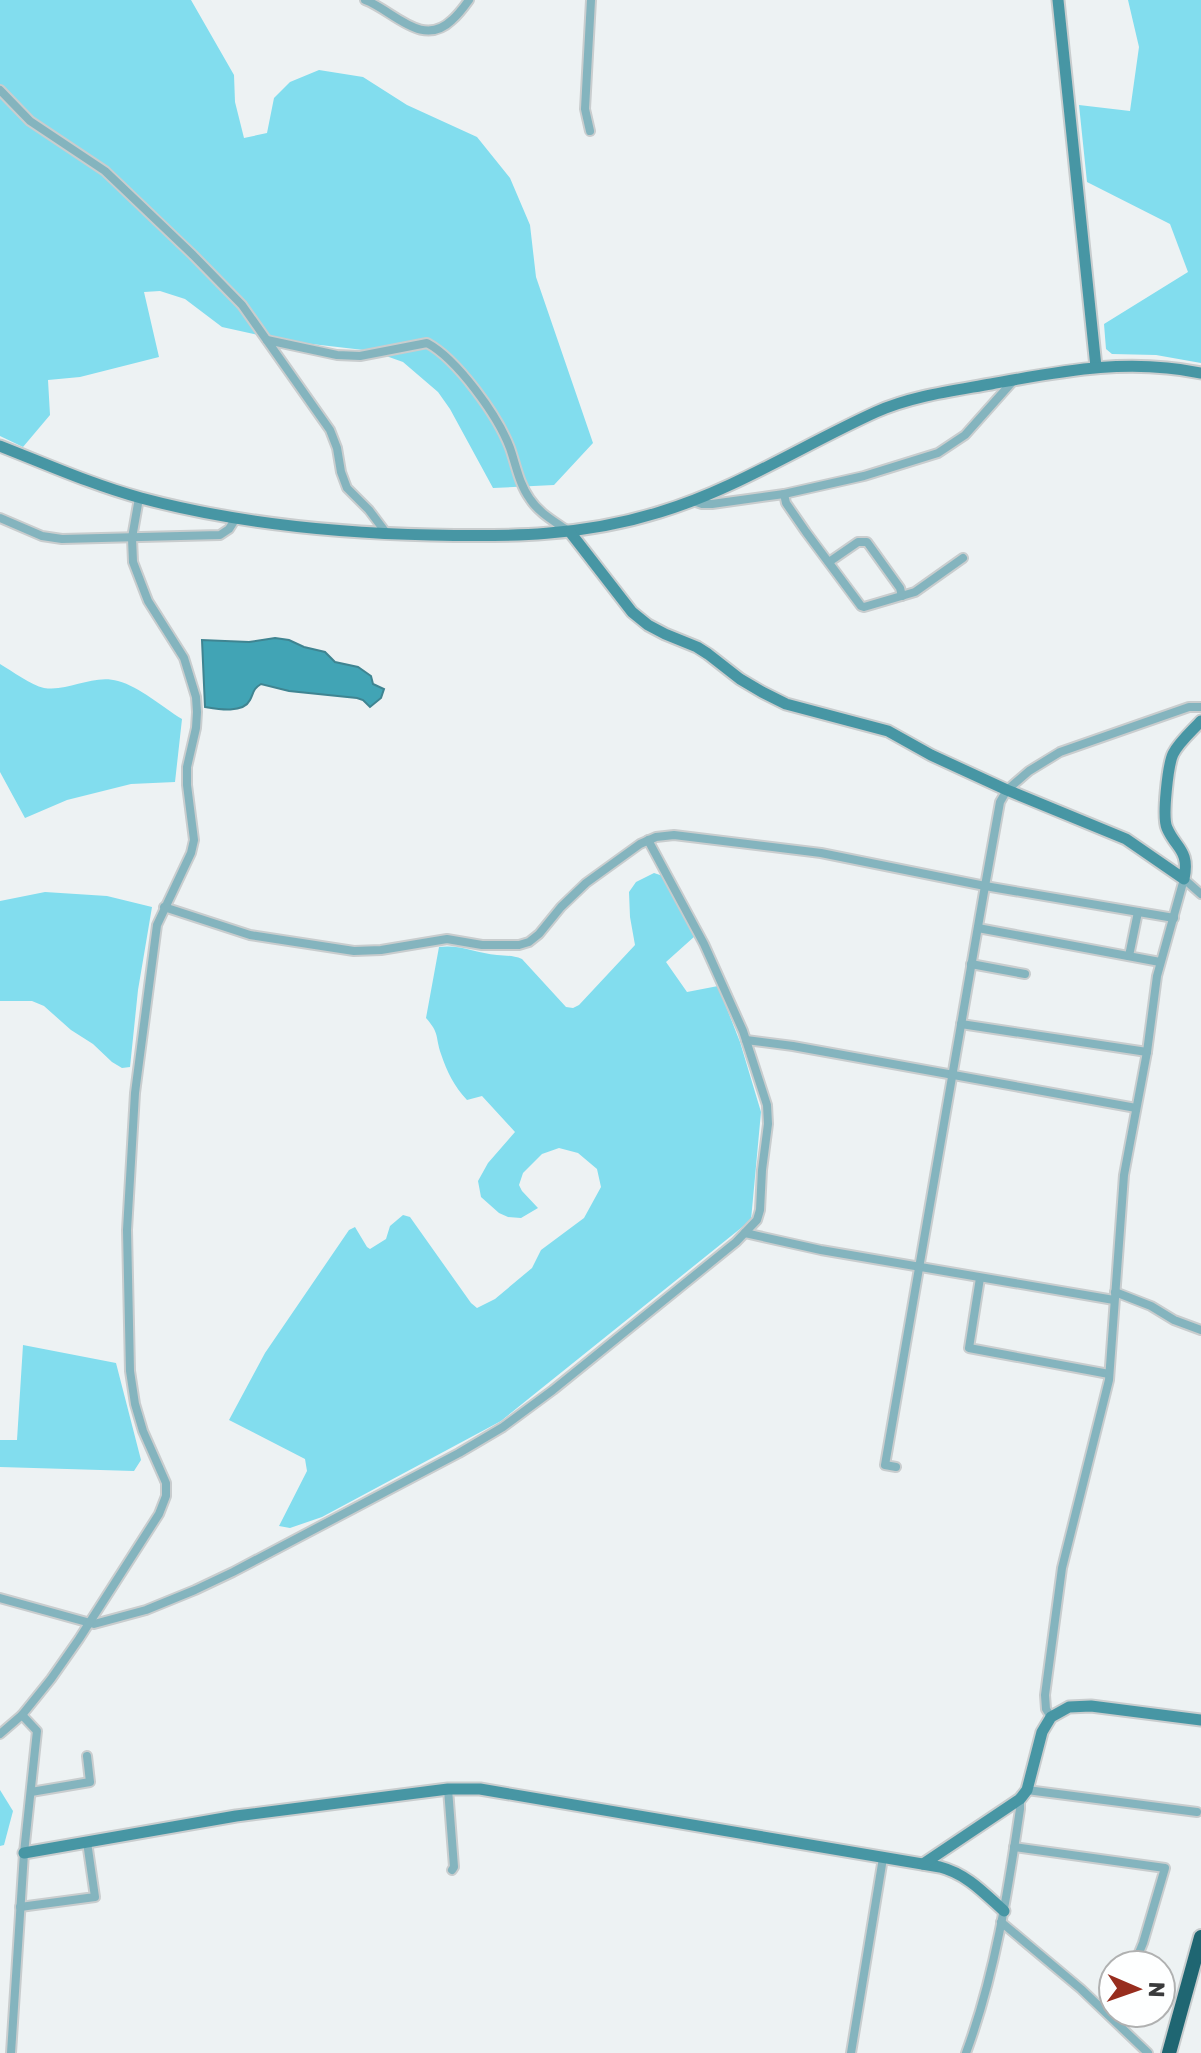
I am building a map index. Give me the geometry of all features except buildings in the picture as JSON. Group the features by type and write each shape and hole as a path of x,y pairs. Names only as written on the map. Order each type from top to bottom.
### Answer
{"highway":[{"path":"1169,2053 1201,1937"}],"street":[{"path":"365,0 379,5 413,29 430,32 451,21 469,0"},
{"path":"590,131 585,109 591,0"},
{"path":"1058,0 1096,367"},
{"path":"0,90 30,121 105,171 242,305 330,430 347,488 387,534"},
{"path":"267,340 349,356 427,343 447,358 489,409 503,431 528,497 538,509 570,532 632,612 648,625 697,647 751,686 786,704 888,731 931,755 1007,790 1126,839 1201,894"},
{"path":"0,446 139,498 236,518 316,529 387,534 506,536 570,532 630,521 693,501 851,424 894,405 927,395 1096,367 1150,366 1201,373"},
{"path":"693,501 712,504 784,494 864,476 938,453 965,435 1015,380"},
{"path":"784,494 786,503 861,606 868,607 920,590 963,558"},
{"path":"0,1734 22,1715 60,1667 159,1514 166,1496 166,1483 143,1431 135,1404 127,1230 135,1093 157,925 191,853 194,840 187,767 196,728 196,697 184,658 148,601 133,562 132,538 139,498"},
{"path":"0,518 42,536 62,539 220,535 229,529 236,518"},
{"path":"829,562 858,542 867,542 900,588 902,596"},
{"path":"896,1467 885,1465 1000,802 1007,790 1029,771 1060,752 1189,707 1201,707"},
{"path":"1051,1717 1046,1709 1045,1695 1062,1568 1101,1418 1109,1374 1124,1175 1160,962 1186,870 1178,843 1165,824 1172,755 1201,721"},
{"path":"164,907 250,935 354,951 381,950 447,939 507,947 529,942 586,883 640,844 665,835 821,853 985,886 1174,918"},
{"path":"0,1598 88,1623 123,1617 195,1590 484,1440 553,1390 757,1220 768,1112 746,1040 704,944 648,840"},
{"path":"1129,956 1138,912"},
{"path":"978,928 1160,962"},
{"path":"971,964 1025,974"},
{"path":"961,1024 1147,1052"},
{"path":"746,1040 1136,1108"},
{"path":"745,1233 919,1268 1114,1296 1151,1306 1174,1320 1201,1330"},
{"path":"980,1278 969,1348 1109,1374"},
{"path":"966,2053 981,2009 1002,1916 1023,1795 1042,1732 1051,1717 1069,1707 1091,1706 1201,1720"},
{"path":"11,2053 24,1853 37,1731 22,1715"},
{"path":"31,1792 90,1782 87,1756"},
{"path":"24,1853 236,1816 448,1789 497,1791 940,1867 960,1874 1097,2004"},
{"path":"448,1789 452,1870"},
{"path":"923,1864 1023,1795 1197,1812"},
{"path":"20,1907 95,1897 87,1842"},
{"path":"1014,1847 1165,1868 1141,1949"},
{"path":"851,2053 883,1858"},
{"path":"1123,2029 1148,2053"}],"shaded area":[{"path":"0,0 191,0 234,75 235,102 244,138 267,133 274,98 290,82 319,70 363,77 407,105 477,137 510,178 530,225 536,277 593,443 554,485 493,488 438,392 403,362 372,351 286,341 222,327 185,299 160,291 144,292 159,357 80,377 48,380 50,415 23,447 0,436"},
{"path":"1128,0 1201,0 1201,363 1156,355 1112,354 1106,349 1104,324 1188,272 1170,224 1087,182 1079,105 1130,111 1139,47"},
{"path":"275,638 325,652 335,662 358,667 371,676 373,684 384,689 381,698 370,707 357,698 289,691 261,684 242,707 229,710 205,707 202,640 249,642"},
{"path":"0,664 44,688 62,688 108,679 126,684 151,698 182,719 175,782 131,784 67,800 25,818 0,772"},
{"path":"654,873 663,876 695,936 666,962 687,992 718,986 740,1042 761,1112 751,1220 501,1421 322,1517 290,1528 279,1526 307,1471 305,1459 229,1420 265,1353 349,1230 355,1227 370,1249 386,1239 390,1226 403,1215 410,1217 477,1308 495,1299 532,1268 541,1250 584,1218 601,1187 597,1169 578,1153 559,1148 542,1154 523,1173 519,1185 538,1208 521,1218 508,1217 481,1197 478,1181 488,1163 515,1132 482,1096 467,1100 446,1067 435,1032 426,1018 439,947 522,959 566,1007 573,1008 635,945 629,892 636,882"},
{"path":"45,892 107,896 152,907 138,990 130,1067 122,1068 112,1062 44,1006 32,1001 0,1001 0,901"},
{"path":"23,1345 116,1363 141,1460 134,1471 0,1467 0,1440 17,1440"},
{"path":"0,1790 13,1811 4,1845 0,1846"}]}
